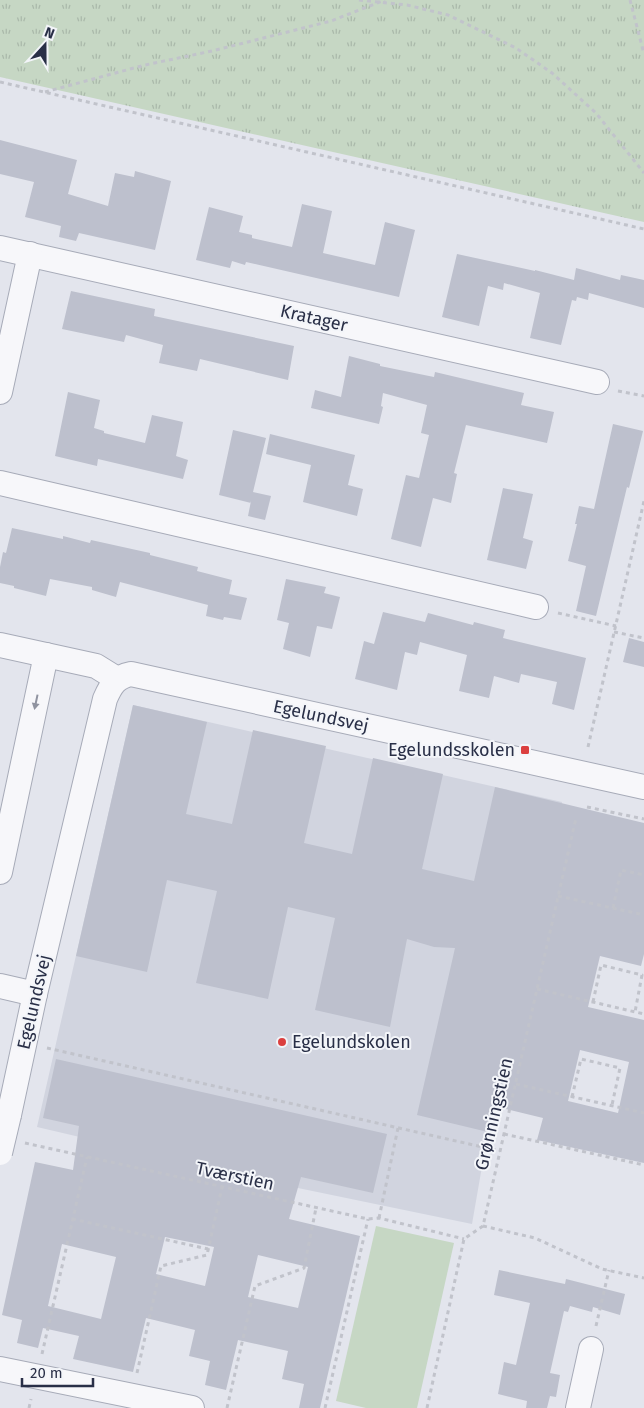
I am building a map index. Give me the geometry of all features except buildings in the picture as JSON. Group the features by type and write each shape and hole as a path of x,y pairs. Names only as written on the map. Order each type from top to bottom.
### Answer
{"street":[{"name":"Kratager","path":"0,248 598,382"},
{"path":"0,392 30,254"},
{"path":"0,483 536,607"},
{"path":"0,645 96,666 117,679"},
{"path":"0,872 46,655"},
{"name":"Egelundsvej","path":"10,1148 9,1115 35,994 105,699 110,687 123,675 131,674 644,787"},
{"path":"0,986 35,994"},
{"path":"578,1408 591,1349"},
{"path":"0,1369 132,1394 192,1408"}],"path":[{"path":"358,0 407,5 448,15 516,48 552,72 596,113 644,173"},
{"path":"44,92 145,65 212,51 331,21 385,0"},
{"path":"630,0 644,54"},
{"path":"0,82 644,229"},
{"path":"588,747 644,501"},
{"path":"536,607 616,626"},
{"path":"614,632 644,638"},
{"path":"587,807 644,819"},
{"name":"Grønningstien","path":"483,1226 576,818"},
{"path":"612,908 621,870 644,875"},
{"path":"558,896 644,915"},
{"path":"593,1002 601,965 642,975 635,1012"},
{"path":"537,989 644,1014"},
{"path":"25,1042 500,1151"},
{"path":"572,1096 581,1059 620,1068 612,1105"},
{"path":"516,1084 644,1113"},
{"path":"378,1218 398,1128"},
{"path":"504,1134 644,1166"},
{"name":"Tværstien","path":"10,1148 87,1157 368,1219 378,1218 464,1239"},
{"path":"29,1408 87,1157"},
{"path":"132,1394 161,1266 207,1255 222,1187"},
{"path":"227,1408 255,1286 304,1268 316,1208"},
{"path":"72,1219 208,1250"},
{"path":"325,1408 368,1219"},
{"path":"427,1408 464,1239 483,1226 535,1238 602,1269 644,1278"},
{"path":"591,1349 609,1270"}],"shaded area":[{"name":"Egelundskolen","path":"133,705 562,802 488,1132 472,1224 298,1188 37,1127"}],"green space":[{"path":"0,0 644,0 644,222 0,77"},
{"path":"376,1226 454,1243 417,1408 366,1408 336,1401"}],"place":[{"name":"Egelundsskolen","path":"525,750"},
{"name":"Egelundskolen","path":"282,1042"}]}
